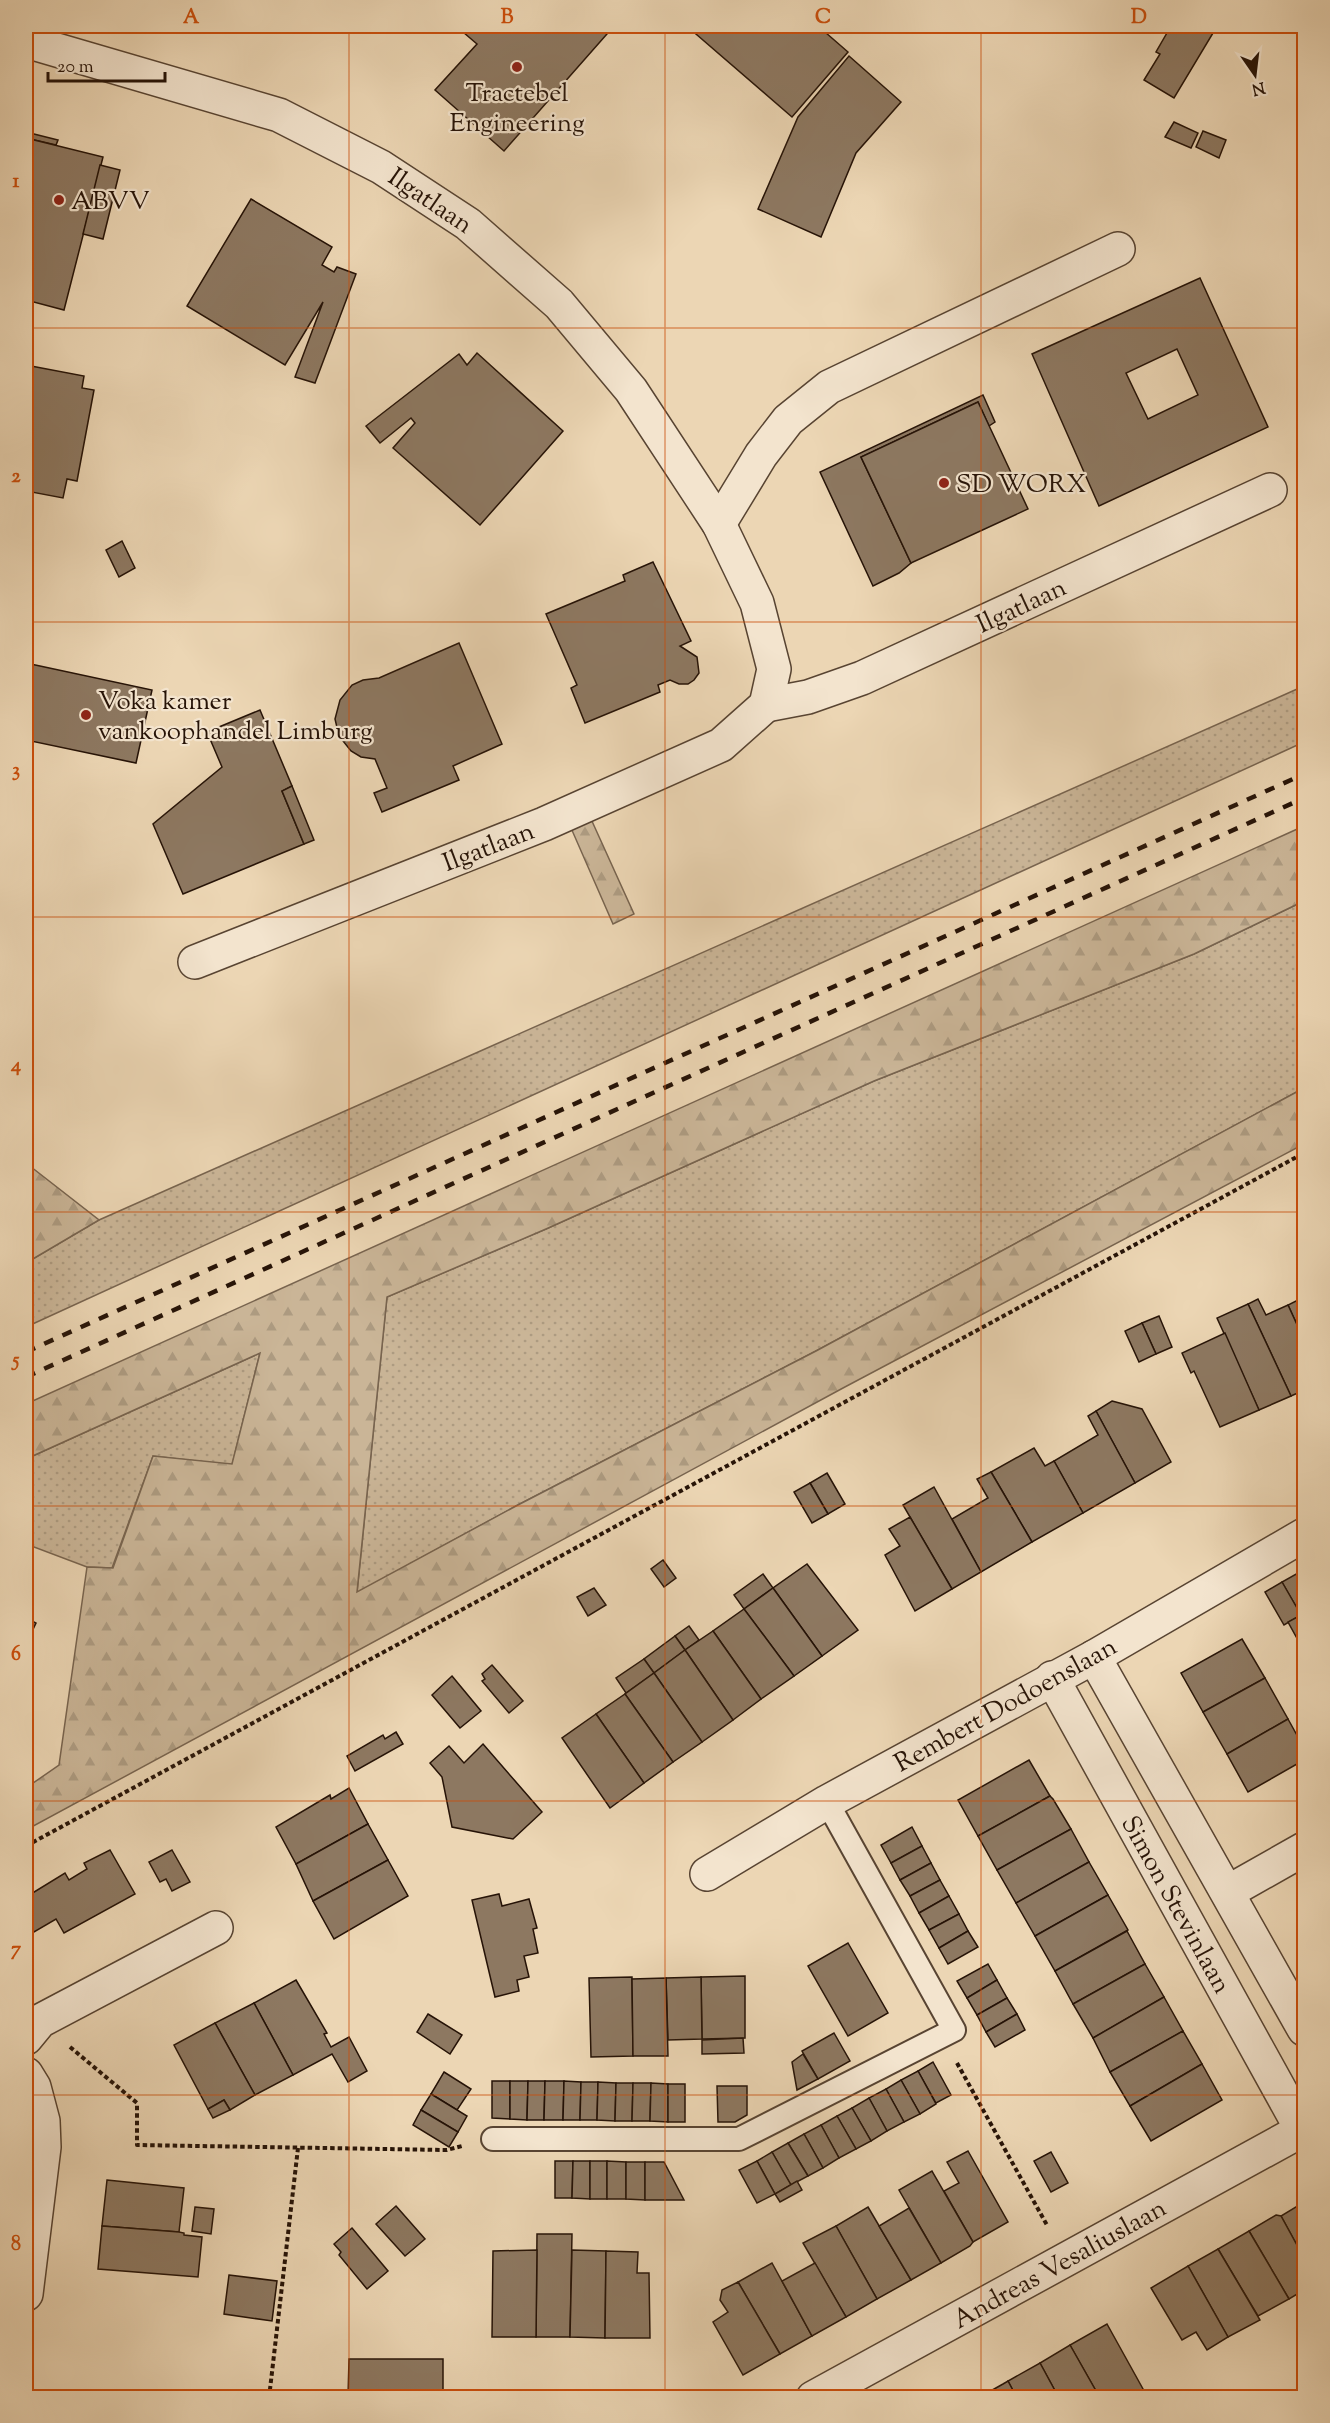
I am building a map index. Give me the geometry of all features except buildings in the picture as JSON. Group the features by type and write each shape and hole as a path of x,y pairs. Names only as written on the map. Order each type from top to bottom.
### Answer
{"street":[{"name":"Ilgatlaan","path":"26,41 279,115 381,167 468,224 559,304 623,381 719,524 757,603 774,669 766,705"},
{"path":"719,524 762,455 788,420 829,387 1118,249"},
{"name":"Ilgatlaan","path":"195,962 544,824 721,745 766,705 808,697 862,678 1270,490"},
{"name":"Rembert Dodoenslaan","path":"707,1874 827,1802 1094,1657 1305,1535"},
{"name":"Simon Stevinlaan","path":"1094,1657 1305,2029"},
{"name":"Simon Stevinlaan","path":"1052,1678 1303,2129"},
{"path":"1228,1892 1305,1849"},
{"path":"33,2030 216,1928"},
{"path":"26,2074 34,2087 43,2121 44,2147 26,2294"},
{"name":"Andreas Vesaliuslaan","path":"813,2397 1303,2129"}],"lane":[{"path":"493,2139 739,2139 954,2030 827,1802"}],"path":[{"path":"26,1846 1305,1153"},
{"path":"33,2030 137,2103 137,2145 447,2150 493,2139"},
{"path":"942,2036 1066,2259"},
{"path":"270,2397 298,2148"}],"green space":[{"path":"1304,686 1304,742 26,1327 26,1263 99,1220"},
{"path":"591,819 634,914 613,924 571,828"},
{"path":"1304,826 1304,901 1194,954 874,1081 546,1229 387,1297 357,1592 516,1506 816,1351 1304,1088 1304,1144 843,1388 26,1830 26,1788 59,1765 87,1567 113,1568 153,1456 232,1464 260,1353 26,1459 26,1404"},
{"path":"1304,901 1304,1088 816,1351 516,1506 357,1593 387,1297 546,1229 874,1081 1194,954"},
{"path":"26,1163 99,1220 26,1263"},
{"path":"260,1353 232,1465 153,1456 112,1568 87,1567 26,1544 26,1459"}],"railway":[{"path":"26,1352 1304,774"},
{"path":"26,1377 1304,798"}],"place":[{"name":"Tractebel Engineering","path":"517,67"},
{"name":"ABVV","path":"59,200"},
{"name":"SD WORX","path":"944,483"},
{"name":"Voka kamer vankoophandel Limburg","path":"86,715"}]}
